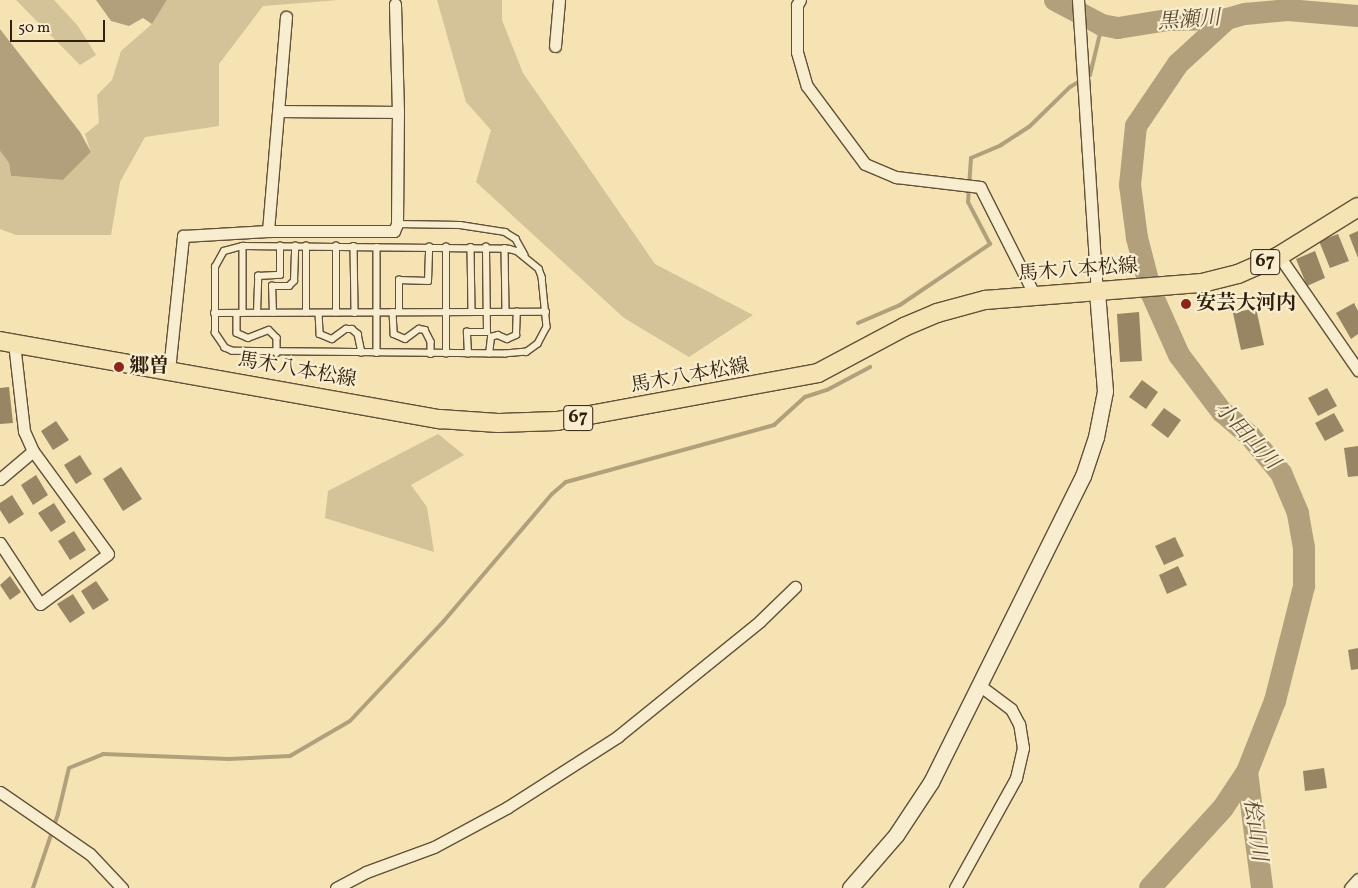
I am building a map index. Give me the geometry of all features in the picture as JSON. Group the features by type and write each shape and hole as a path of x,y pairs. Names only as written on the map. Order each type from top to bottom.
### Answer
{"main road":[{"name":"馬木八本松線","path":"7,342 440,419 533,423 617,411 818,373 937,313 985,300 1034,294 1202,283 1238,274 1279,256 1358,207"}],"street":[{"path":"555,46 559,0"},
{"path":"850,888 896,835 921,797 980,686 1083,476 1096,437 1105,392 1078,0"},
{"path":"796,2 797,52 807,86 865,164 896,177 980,187 1034,294"},
{"path":"169,370 183,236 268,231 394,231 397,224 398,112 395,4"},
{"path":"268,231 280,111 286,17"},
{"path":"280,111 398,112"},
{"path":"1279,256 1358,370"},
{"path":"0,543 40,604 108,554 33,451 24,432 7,342"},
{"path":"0,479 33,451"},
{"path":"336,888 366,872 434,847 508,807 617,737 760,621 795,587"},
{"path":"956,888 1016,778 1023,748 1019,724 1011,709 980,686"},
{"path":"0,792 90,854 122,888"},
{"path":"1350,888 1358,879"}],"lane":[{"path":"397,224 460,225 505,232 516,239 526,258 542,277 546,327 538,344 527,352 489,354 242,353 224,348 215,333 215,267 219,257 233,246 486,247 505,248 526,258"},
{"path":"243,246 240,313 237,333 248,338 269,330 277,338 277,353"},
{"path":"257,313 258,276 280,275 280,246"},
{"path":"273,313 272,286 289,286 294,281 295,246"},
{"path":"306,246 306,313"},
{"path":"336,246 336,313"},
{"path":"354,246 356,312"},
{"path":"377,246 377,353"},
{"path":"429,247 428,281 399,280 394,334 405,339 419,329 425,330 431,342 431,354"},
{"path":"446,247 446,354"},
{"path":"471,247 472,312"},
{"path":"468,354 467,332 487,332 486,247"},
{"path":"505,248 506,312"},
{"path":"489,354 491,337 498,335 507,339 516,335 517,312"},
{"path":"214,313 546,312"},
{"path":"319,313 320,334 332,339 346,329 352,330 358,334 362,353"}],"shaded area":[{"path":"16,0 54,0 78,26 96,55 80,65"},
{"path":"96,0 167,0 152,24 143,18 129,26 111,21"},
{"path":"167,0 339,0 263,6 219,64 219,126 145,137 120,182 111,235 16,235 0,229 0,151 9,163 11,176 63,180 91,152 85,134 99,123 97,95 112,80 121,51 152,24"},
{"path":"437,0 502,0 502,20 523,73 655,264 753,315 689,357 624,318 476,182 491,130 466,102"},
{"path":"0,29 80,132 91,152 63,180 11,176 9,163 0,151"},
{"path":"438,434 464,455 411,485 427,507 434,552 325,518 328,491"}],"building":[{"path":"1358,231 1358,258 1349,235"},
{"path":"1338,234 1349,261 1330,268 1319,241"},
{"path":"1315,251 1325,278 1307,286 1296,259"},
{"path":"1354,303 1358,311 1358,334 1351,339 1336,313"},
{"path":"1256,308 1264,345 1241,350 1233,313"},
{"path":"1139,312 1142,361 1120,362 1117,314"},
{"path":"1142,380 1158,392 1146,409 1129,397"},
{"path":"9,387 13,423 0,424 0,388"},
{"path":"1327,388 1337,406 1318,416 1308,398"},
{"path":"1164,408 1181,420 1168,438 1151,425"},
{"path":"1334,413 1344,431 1325,441 1315,423"},
{"path":"56,421 69,440 53,450 41,431"},
{"path":"1358,446 1358,476 1348,477 1344,448"},
{"path":"80,455 92,474 76,484 64,465"},
{"path":"121,467 142,499 123,511 103,479"},
{"path":"36,475 48,495 33,505 21,485"},
{"path":"12,495 24,514 9,524 0,510 0,503"},
{"path":"54,503 66,522 51,532 38,513"},
{"path":"74,531 86,550 70,560 58,541"},
{"path":"1175,537 1184,556 1164,565 1155,546"},
{"path":"1178,566 1187,585 1167,594 1159,575"},
{"path":"10,576 21,592 10,600 0,585"},
{"path":"96,581 109,600 93,610 81,591"},
{"path":"73,594 85,613 70,623 57,604"},
{"path":"1358,648 1358,669 1351,670 1348,650"},
{"path":"1324,768 1327,788 1305,791 1303,771"}],"waterway":[{"name":"黒瀬川","path":"1055,0 1102,25 1118,28 1168,20 1227,19 1245,14 1288,10 1358,16"},
{"name":"小田山川","path":"1150,888 1223,808 1247,772 1275,701 1304,586 1304,548 1298,513 1281,473 1250,436 1222,412 1179,355 1151,292 1137,238 1130,185 1136,126 1178,64 1227,19"},
{"path":"858,323 900,305 990,244 968,202 971,158 1001,145 1029,127 1070,87 1090,75 1102,25"},
{"path":"33,888 58,814 69,768 103,754 229,759 290,756 350,721 443,622 552,494 566,482 774,425 805,397 827,390 870,367"},
{"name":"桧山川","path":"1247,772 1262,888"}],"place":[{"name":"安芸大河内","path":"1186,304"},
{"name":"郷曽","path":"119,367"}]}
